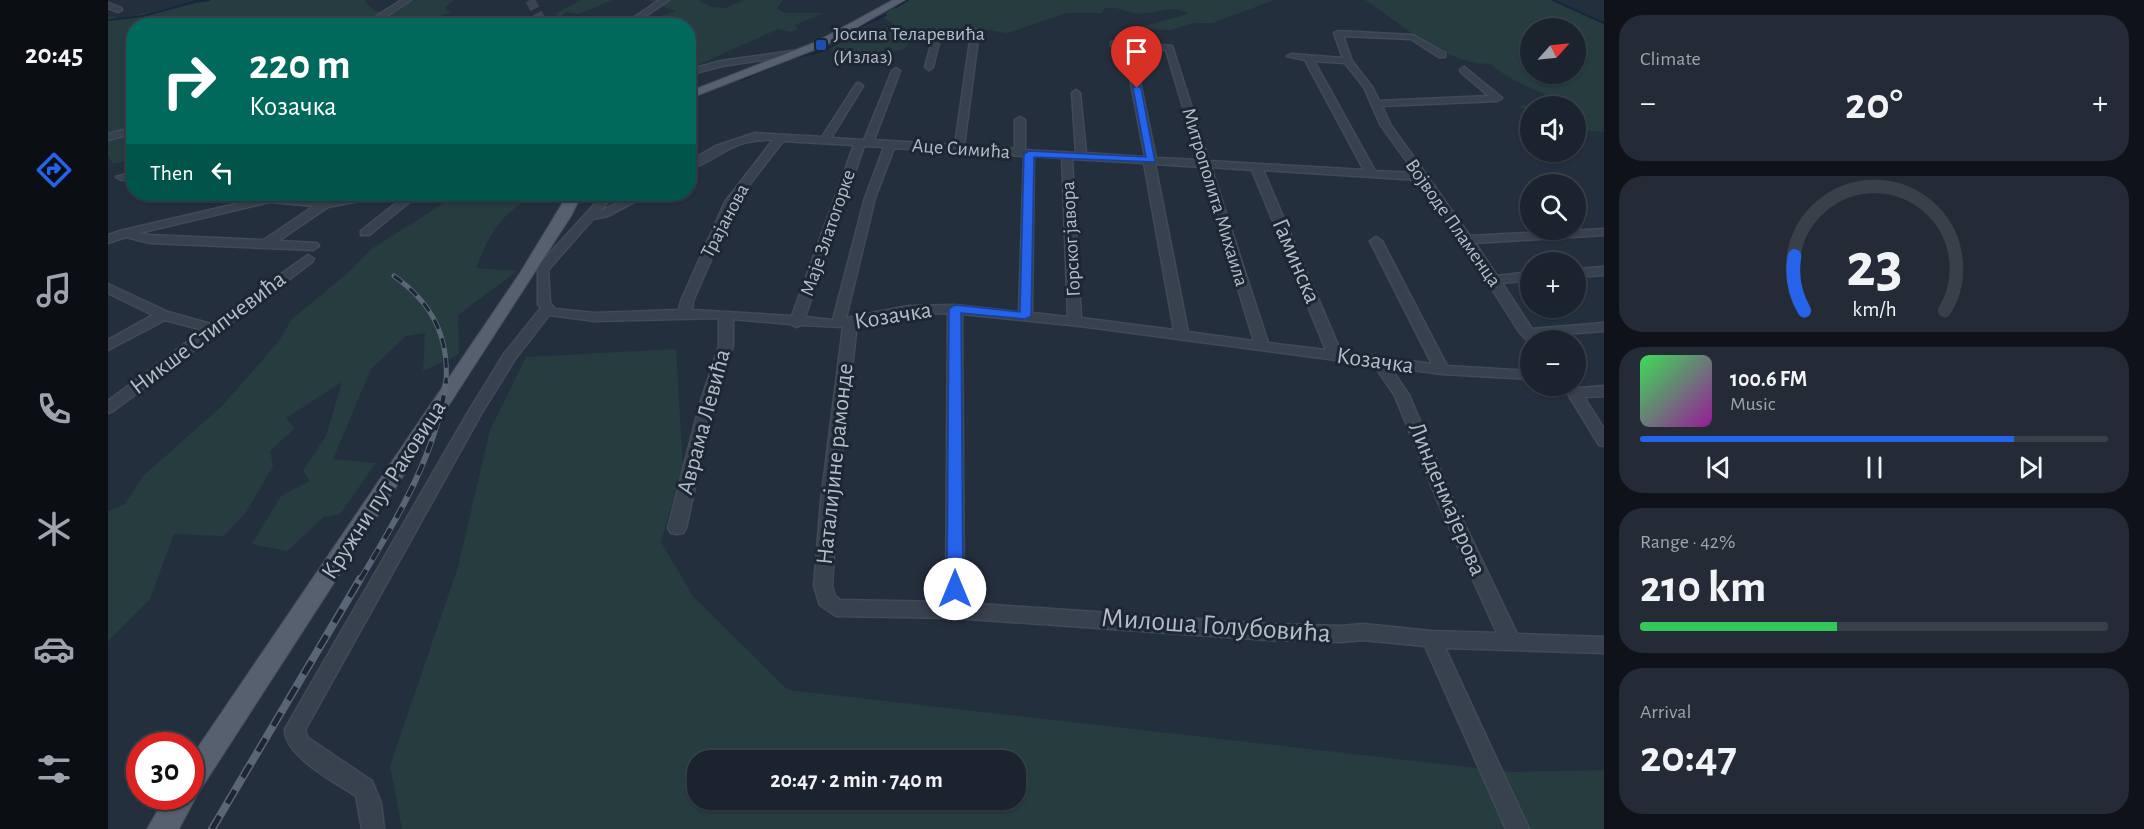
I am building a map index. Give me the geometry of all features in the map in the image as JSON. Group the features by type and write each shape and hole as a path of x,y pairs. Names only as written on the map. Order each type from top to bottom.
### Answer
{"main road":[{"path":"696,92 764,62 799,52 900,0"},
{"name":"Кружни пут Раковица","path":"204,763 528,273 572,201"},
{"path":"162,829 174,810"}],"street":[{"path":"114,0 108,3 118,10"},
{"path":"637,18 665,0"},
{"path":"378,18 404,2"},
{"path":"929,67 938,33 973,31 959,149"},
{"name":"Војводе Пламенца","path":"1442,55 1413,38 1339,32 1348,61 1368,87 1385,124 1467,240 1526,330"},
{"path":"1114,44 1128,45 1182,335"},
{"name":"Митрополита Михаила","path":"1128,45 1169,48 1262,346"},
{"path":"1290,56 1348,61"},
{"path":"1308,57 1372,175"},
{"path":"696,72 738,61 764,62"},
{"path":"1376,104 1497,98 1464,70"},
{"name":"Маје Златогорке","path":"796,323 864,142 896,71"},
{"path":"824,141 859,86"},
{"path":"1076,93 1080,156"},
{"path":"1020,120 1024,153 1025,316"},
{"path":"108,136 126,132"},
{"name":"Аце Симића","path":"696,163 742,138 755,136 1421,177"},
{"name":"Трајанова","path":"685,313 694,283 731,202 780,138"},
{"name":"Наталијине рамонде","path":"829,603 823,586 844,324 870,198 890,144"},
{"name":"Горског јавора","path":"1067,156 1075,322"},
{"name":"Гаминска","path":"1256,166 1335,356"},
{"path":"121,177 126,176"},
{"path":"108,239 124,233 258,201"},
{"path":"313,201 325,204 342,201"},
{"path":"365,233 405,201"},
{"path":"372,829 370,803 364,789 301,745 295,737 295,729 480,405 509,357 547,309 543,301 542,269 602,201"},
{"path":"588,216 607,213 630,201"},
{"path":"124,233 150,238 266,244 325,204"},
{"path":"1467,240 1604,232"},
{"path":"1376,241 1442,370"},
{"name":"Никше Стипчевића","path":"108,408 311,253 266,244"},
{"path":"1586,272 1604,271"},
{"path":"1494,280 1520,277"},
{"path":"108,288 163,315 213,329"},
{"name":"Козачка","path":"547,309 557,314 579,316 685,313 796,323 844,324 909,310 955,309 1182,335 1442,370 1520,374"},
{"path":"955,309 955,610"},
{"path":"111,341 163,315"},
{"name":"Аврама Левића","path":"676,528 706,406 726,346 726,315"},
{"path":"1582,330 1604,327"},
{"name":"Линденмајерова","path":"1378,361 1402,395 1446,502 1510,640"},
{"path":"1586,390 1604,391"},
{"path":"1577,396 1604,441"},
{"name":"Милоша Голубовића","path":"829,603 843,609 955,610 1269,632 1370,633 1431,639 1604,645"},
{"path":"1431,639 1518,829"}],"green space":[{"path":"207,0 366,0 365,2 375,11 386,12 407,0 454,0 445,7 450,13 432,18 126,18 126,161 113,164 108,156 108,17 115,16 117,19"},
{"path":"581,0 612,0 579,14 566,12 560,17 555,14"},
{"path":"642,0 697,0 711,7 726,8 744,0 783,0 777,8 785,13 823,13 795,25 798,29 790,32 778,29 696,66 696,18 661,16 676,11 658,5 649,7 652,1"},
{"path":"908,0 1274,0 1213,23 1195,23 1170,30 1132,29 1189,14 1175,9 1140,14 1116,8 1105,8 1102,13 1066,13 1008,33 972,28 924,30 902,50 883,53 854,67 828,47 853,29 878,32 893,24 881,16"},
{"path":"1365,0 1555,0 1604,23 1604,132 1586,131 1586,96 1547,96 1521,84 1586,84 1586,18 1520,18 1520,83 1491,64 1457,58 1409,31"},
{"path":"448,201 525,201 498,225 476,268 517,271 458,315 459,354 423,371 425,333 406,336 371,369 333,459 376,463 340,514 324,517 287,551 252,544 281,496 310,481 303,471 326,436 342,382 286,418 295,428 270,451 273,466 247,511 224,536 174,534 150,599 108,641 108,511 125,504 143,476 222,406 278,342 292,319 349,272 371,249"},
{"path":"676,349 683,466 661,542 693,596 788,690 1512,772 1604,770 1604,829 402,829 390,766 458,567 490,430 526,357"}],"waterway":[{"path":"194,2 198,0"},
{"path":"194,2 209,0"},
{"path":"896,7 908,0"},
{"path":"1553,0 1604,23"},
{"path":"108,20 143,16 194,2"},
{"path":"741,80 792,58 820,52 840,42 858,27 886,15"}],"tunnel":[{"path":"530,0 540,18"}],"railway":[{"path":"394,276 419,297 435,322 444,350 446,381"},
{"path":"360,580 388,533 425,460 441,408 446,381"},
{"path":"212,829 360,579"}],"place":[{"name":"Јосипа Теларевића (Излаз)","path":"821,45"}],"route":[{"path":"955,589 955,309 1025,316 1029,154 1151,160 1137,88"}]}
